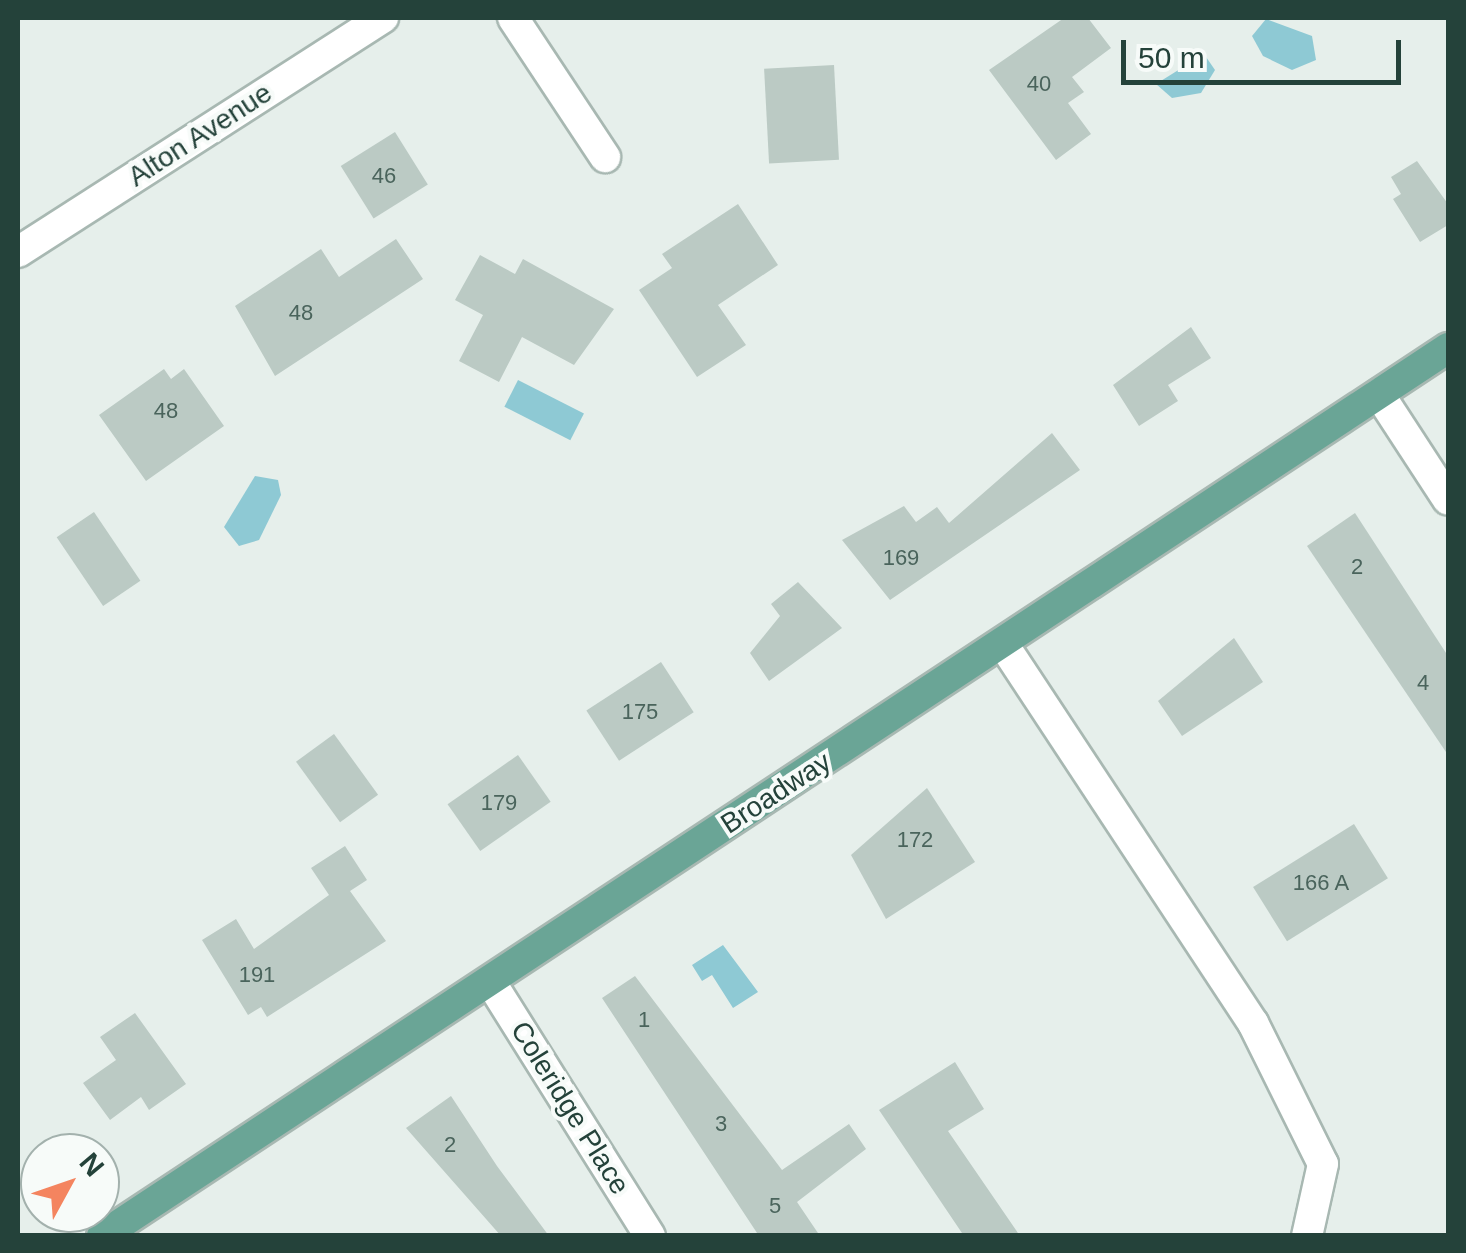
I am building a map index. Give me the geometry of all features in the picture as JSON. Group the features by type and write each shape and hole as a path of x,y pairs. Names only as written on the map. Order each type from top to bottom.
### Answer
{"main road":[{"name":"Broadway","path":"102,1236 1448,348"}],"street":[{"name":"Alton Avenue","path":"18,252 383,18"},
{"path":"513,18 605,157"},
{"path":"1379,394 1448,500"},
{"path":"1003,644 1253,1023 1324,1164 1307,1236"},
{"name":"Coleridge Place","path":"490,981 650,1236"}],"water":[{"path":"1266,19 1312,36 1316,60 1292,70 1263,56 1252,36"},
{"path":"1204,54 1215,70 1201,93 1172,98 1156,84"},
{"path":"518,380 584,414 570,440 504,407"},
{"path":"255,476 278,480 281,495 259,540 239,546 224,527"},
{"path":"723,945 758,992 733,1008 712,975 702,981 692,965"}],"building":[{"path":"1064,18 1088,18 1111,48 1072,77 1084,92 1068,103 1091,134 1056,160 989,70"},
{"path":"834,65 839,160 769,164 764,69"},
{"path":"395,132 428,185 374,218 341,166"},
{"path":"1417,161 1448,204 1448,225 1420,242 1393,199 1401,194 1391,177"},
{"path":"738,204 778,265 718,305 746,345 697,377 639,290 672,268 662,254"},
{"path":"396,239 423,279 275,376 235,306 321,249 339,277"},
{"path":"480,255 515,274 523,259 614,309 574,365 522,337 499,382 459,361 483,315 455,300"},
{"path":"1191,327 1211,358 1168,385 1178,401 1139,426 1113,385"},
{"path":"164,369 171,379 184,369 224,426 146,481 99,415"},
{"path":"1052,433 1080,470 890,600 842,540 904,506 916,522 937,507 949,523"},
{"path":"94,512 140,581 103,606 57,537"},
{"path":"1355,513 1448,656 1448,755 1307,546"},
{"path":"798,582 842,628 769,681 750,653 780,616 771,604"},
{"path":"1234,638 1263,682 1182,736 1158,701"},
{"path":"661,662 694,712 619,761 586,710"},
{"path":"334,734 378,795 340,822 296,762"},
{"path":"518,755 551,802 480,851 448,804"},
{"path":"927,788 975,862 886,919 851,855"},
{"path":"1354,824 1388,878 1287,941 1253,887"},
{"path":"345,846 367,880 350,891 386,941 267,1017 261,1007 248,1015 202,940 236,919 254,949 329,895 311,868"},
{"path":"635,976 782,1170 849,1124 866,1149 797,1202 820,1236 759,1236 602,998"},
{"path":"135,1013 186,1084 149,1110 141,1097 110,1120 83,1083 116,1060 100,1037"},
{"path":"955,1062 984,1109 948,1131 1020,1236 964,1236 879,1110"},
{"path":"451,1096 549,1236 501,1236 406,1128"}]}
